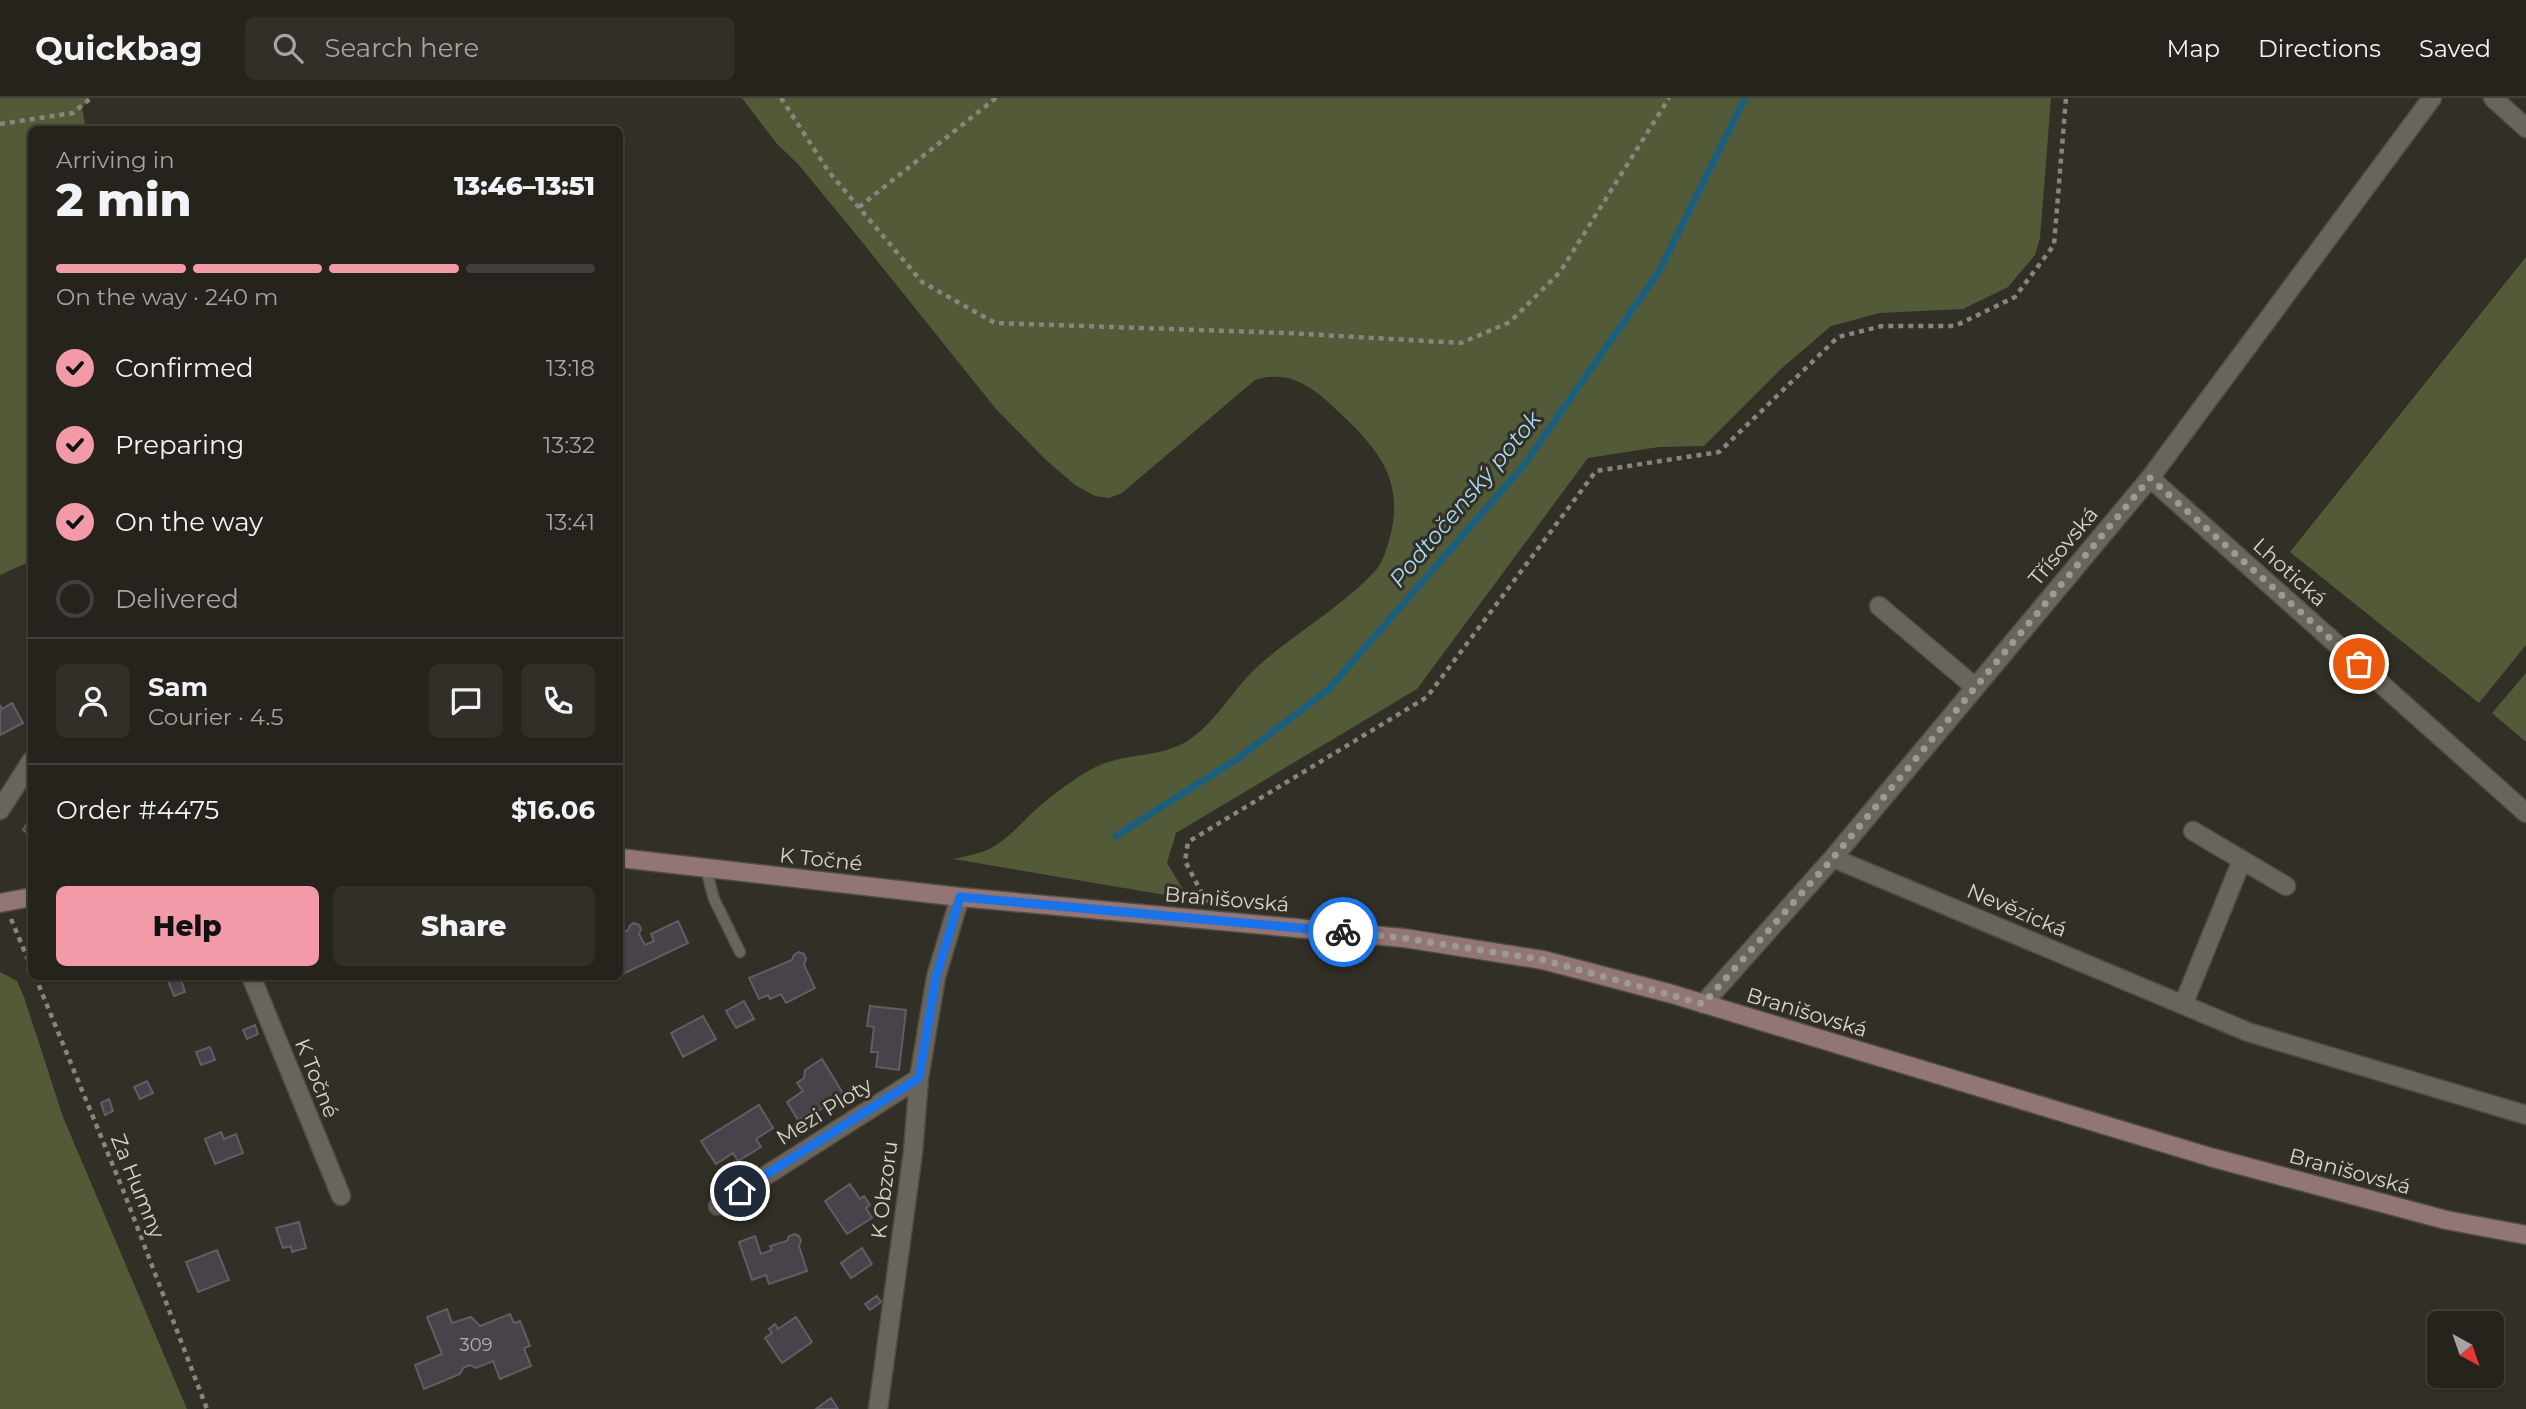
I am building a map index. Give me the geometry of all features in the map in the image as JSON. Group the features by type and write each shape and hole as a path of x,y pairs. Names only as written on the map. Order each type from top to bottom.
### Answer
{"street":[{"name":"Třísovská","path":"1703,1004 1833,858 2150,478 2432,98"},
{"path":"2493,98 2526,128"},
{"name":"Lhotická","path":"2150,478 2526,813"},
{"path":"1879,606 1975,687"},
{"path":"0,810 28,766"},
{"path":"2193,831 2286,886"},
{"name":"K Točné","path":"623,858 1018,902"},
{"name":"Nevězická","path":"1833,858 2248,1032 2526,1115"},
{"path":"2183,1005 2242,860"},
{"name":"K Obzoru","path":"878,1409 913,1152 919,1078 936,977 960,897"},
{"path":"2,903 28,898"},
{"name":"Branišovská","path":"1018,902 1404,938 1544,960 1703,1004 2210,1157 2446,1220 2526,1235"},
{"name":"K Točné","path":"253,980 341,1196"},
{"name":"Mezi Ploty","path":"718,1206 919,1078"}],"lane":[{"path":"706,869 714,899 740,952"}],"path":[{"path":"0,124 73,113 90,98"},
{"path":"781,98 829,172 922,282 995,323 1287,333 1461,343 1510,322 1560,272 1669,98"},
{"path":"859,207 996,98"},
{"path":"1214,920 1185,861 1188,842 1427,697 1597,471 1718,453 1838,337 1882,326 1955,326 2015,297 2054,246 2066,98"},
{"path":"2,903 28,960"},
{"name":"Za Humny","path":"37,980 123,1190 207,1409"}],"green space":[{"path":"0,98 90,98 82,108 85,126 28,126 28,562 0,575"},
{"path":"742,98 2051,98 2040,238 2035,255 2008,287 1963,309 1880,313 1831,326 1781,369 1704,446 1659,447 1588,458 1417,689 1176,833 1167,863 1189,899 953,859 993,847 1046,801 1088,771 1112,761 1173,748 1195,736 1257,667 1363,583 1382,560 1393,521 1392,486 1379,457 1356,429 1314,390 1293,379 1269,377 1255,380 1122,493 1109,498 1095,496 1075,485 996,409"},
{"path":"2526,257 2526,645 2479,703 2290,552"},
{"path":"2526,673 2526,742 2492,713"},
{"path":"0,972 17,981 24,997 63,1117 187,1409 0,1409"}],"building":[{"path":"12,703 23,723 0,735 0,705 2,709"},
{"path":"678,921 688,943 623,974 623,932 634,923 639,925 639,934 645,945 654,941 651,934"},
{"path":"799,952 804,954 804,965 815,988 786,1003 781,994 770,999 768,995 759,999 749,978 792,960"},
{"path":"181,980 185,992 174,996 168,981"},
{"path":"744,1001 754,1019 736,1028 726,1011"},
{"path":"870,1006 906,1010 899,1070 876,1067 878,1052 871,1052 874,1027 867,1026"},
{"path":"703,1016 716,1039 683,1057 671,1033"},
{"path":"255,1025 258,1034 247,1039 243,1030"},
{"path":"210,1047 215,1060 201,1065 196,1052"},
{"path":"822,1059 844,1095 798,1120 787,1102 803,1091 797,1083 804,1078 805,1070"},
{"path":"147,1081 153,1093 140,1099 134,1087"},
{"path":"109,1099 113,1111 105,1115 101,1103"},
{"path":"759,1105 773,1128 756,1139 761,1147 738,1161 733,1153 716,1164 701,1141"},
{"path":"221,1132 224,1139 236,1134 243,1153 215,1164 205,1139"},
{"path":"850,1184 860,1199 864,1196 870,1205 866,1208 872,1218 847,1234 825,1201"},
{"path":"299,1222 306,1248 292,1252 291,1246 283,1248 276,1228"},
{"path":"795,1234 801,1241 799,1246 807,1271 769,1284 766,1275 752,1280 739,1242 755,1236 761,1254 772,1250 770,1246 787,1241 789,1236"},
{"path":"862,1248 872,1264 851,1278 841,1263"},
{"path":"217,1250 229,1280 198,1292 186,1262"},
{"path":"877,1296 881,1302 870,1310 865,1304"},
{"path":"447,1309 452,1323 471,1317 480,1326 510,1314 514,1323 520,1321 530,1346 524,1348 531,1366 500,1379 493,1361 476,1368 470,1365 463,1368 460,1374 424,1389 415,1365 442,1354 427,1317"},
{"path":"796,1317 812,1342 782,1363 765,1338 772,1333 769,1329 775,1324 778,1329"},
{"path":"831,1398 838,1409 816,1409"}],"waterway":[{"name":"Podtočenský potok","path":"1116,836 1237,759 1328,690 1524,465 1660,270 1745,98"}],"way so far":[{"path":"1343,932 1404,938 1544,960 1703,1004 1833,858 2150,478 2359,664"}],"route":[{"path":"740,1191 919,1078 936,977 960,897 1343,932"}]}
